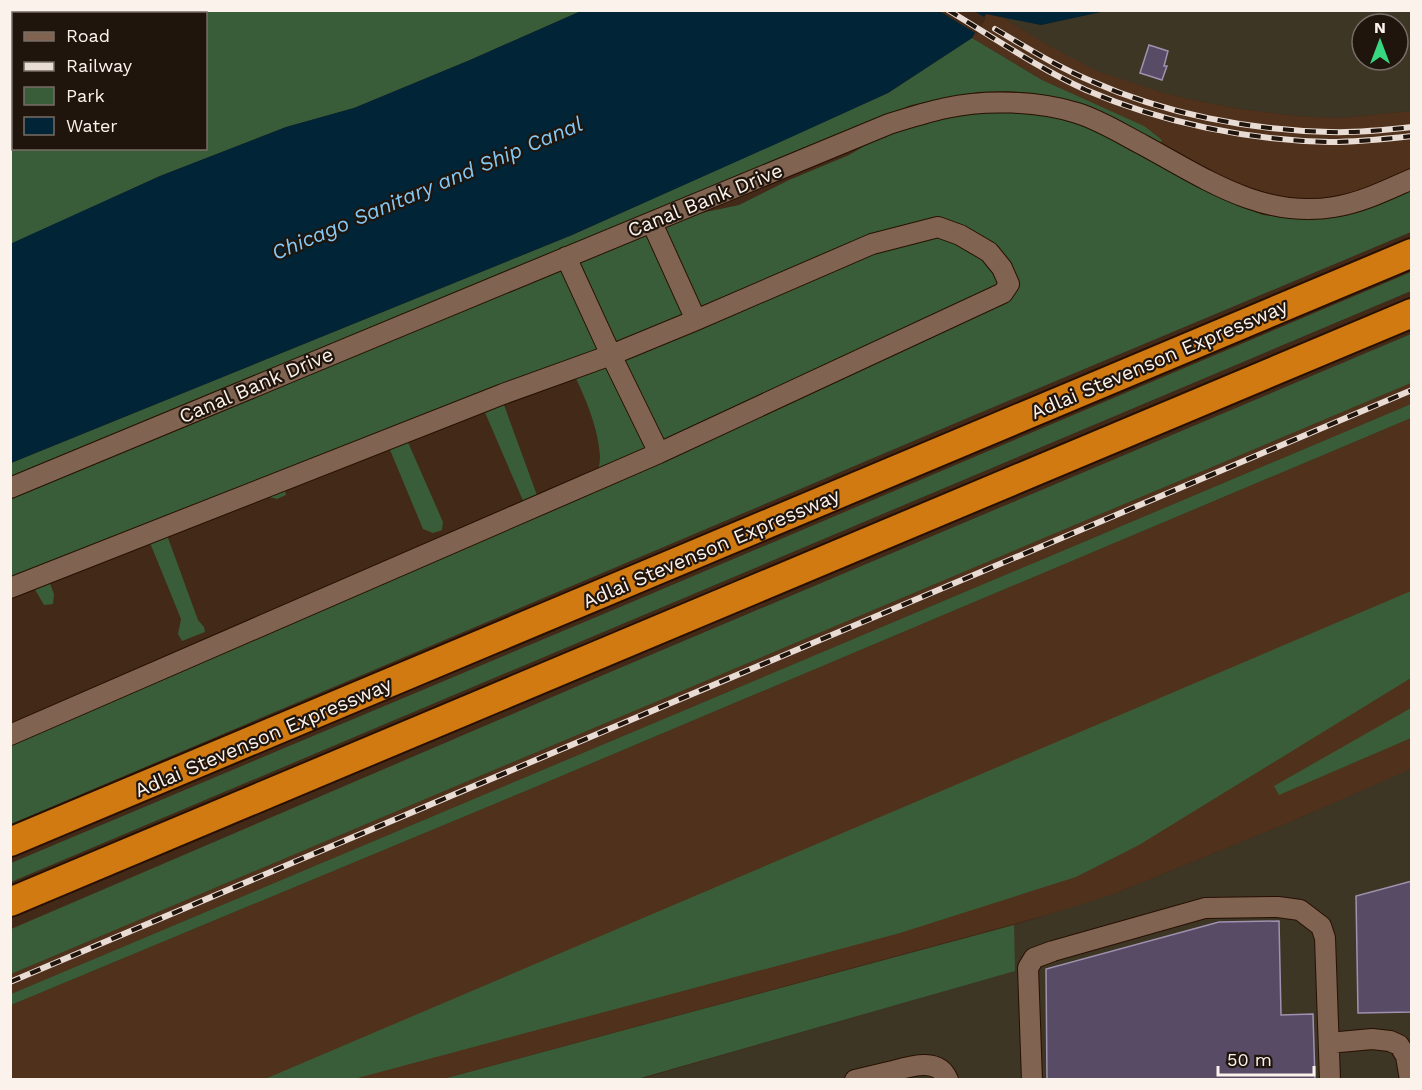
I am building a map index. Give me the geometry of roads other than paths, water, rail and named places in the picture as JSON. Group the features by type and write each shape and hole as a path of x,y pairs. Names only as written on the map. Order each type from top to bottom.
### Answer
{"highway":[{"name":"Adlai Stevenson Expressway","path":"10,842 1412,253"},
{"path":"10,902 1412,313"}],"lane":[{"name":"Canal Bank Drive","path":"10,488 270,378 889,124 948,107 1003,103 1059,108 1081,114 1226,190 1248,200 1280,207 1311,210 1335,207 1374,195 1412,179"},
{"path":"652,223 696,320"},
{"path":"10,588 492,398 611,355 872,244 938,227 960,235 989,252 1002,268 1008,284 1003,292 659,453 10,735"},
{"path":"566,257 659,453"},
{"path":"1032,1080 1029,968 1034,958 1205,908 1278,907 1300,910 1321,926 1325,938 1330,1080"},
{"path":"1329,1043 1372,1039 1390,1041 1399,1045 1406,1056 1410,1080"},
{"path":"855,1080 919,1064 938,1068 944,1072 948,1080"}],"water":[{"name":"Chicago Sanitary and Ship Canal","path":"581,11 1106,11 1041,25 986,14 972,38 888,93 572,235 11,463 10,244 160,176 286,127 354,108"}],"railway":[{"path":"948,10 1068,81 1115,102 1145,112 1206,128 1299,141 1330,142 1412,136"},
{"path":"995,29 1078,75 1119,93 1178,111 1238,124 1300,131 1350,132 1412,127"},
{"path":"10,982 1412,390"}]}
